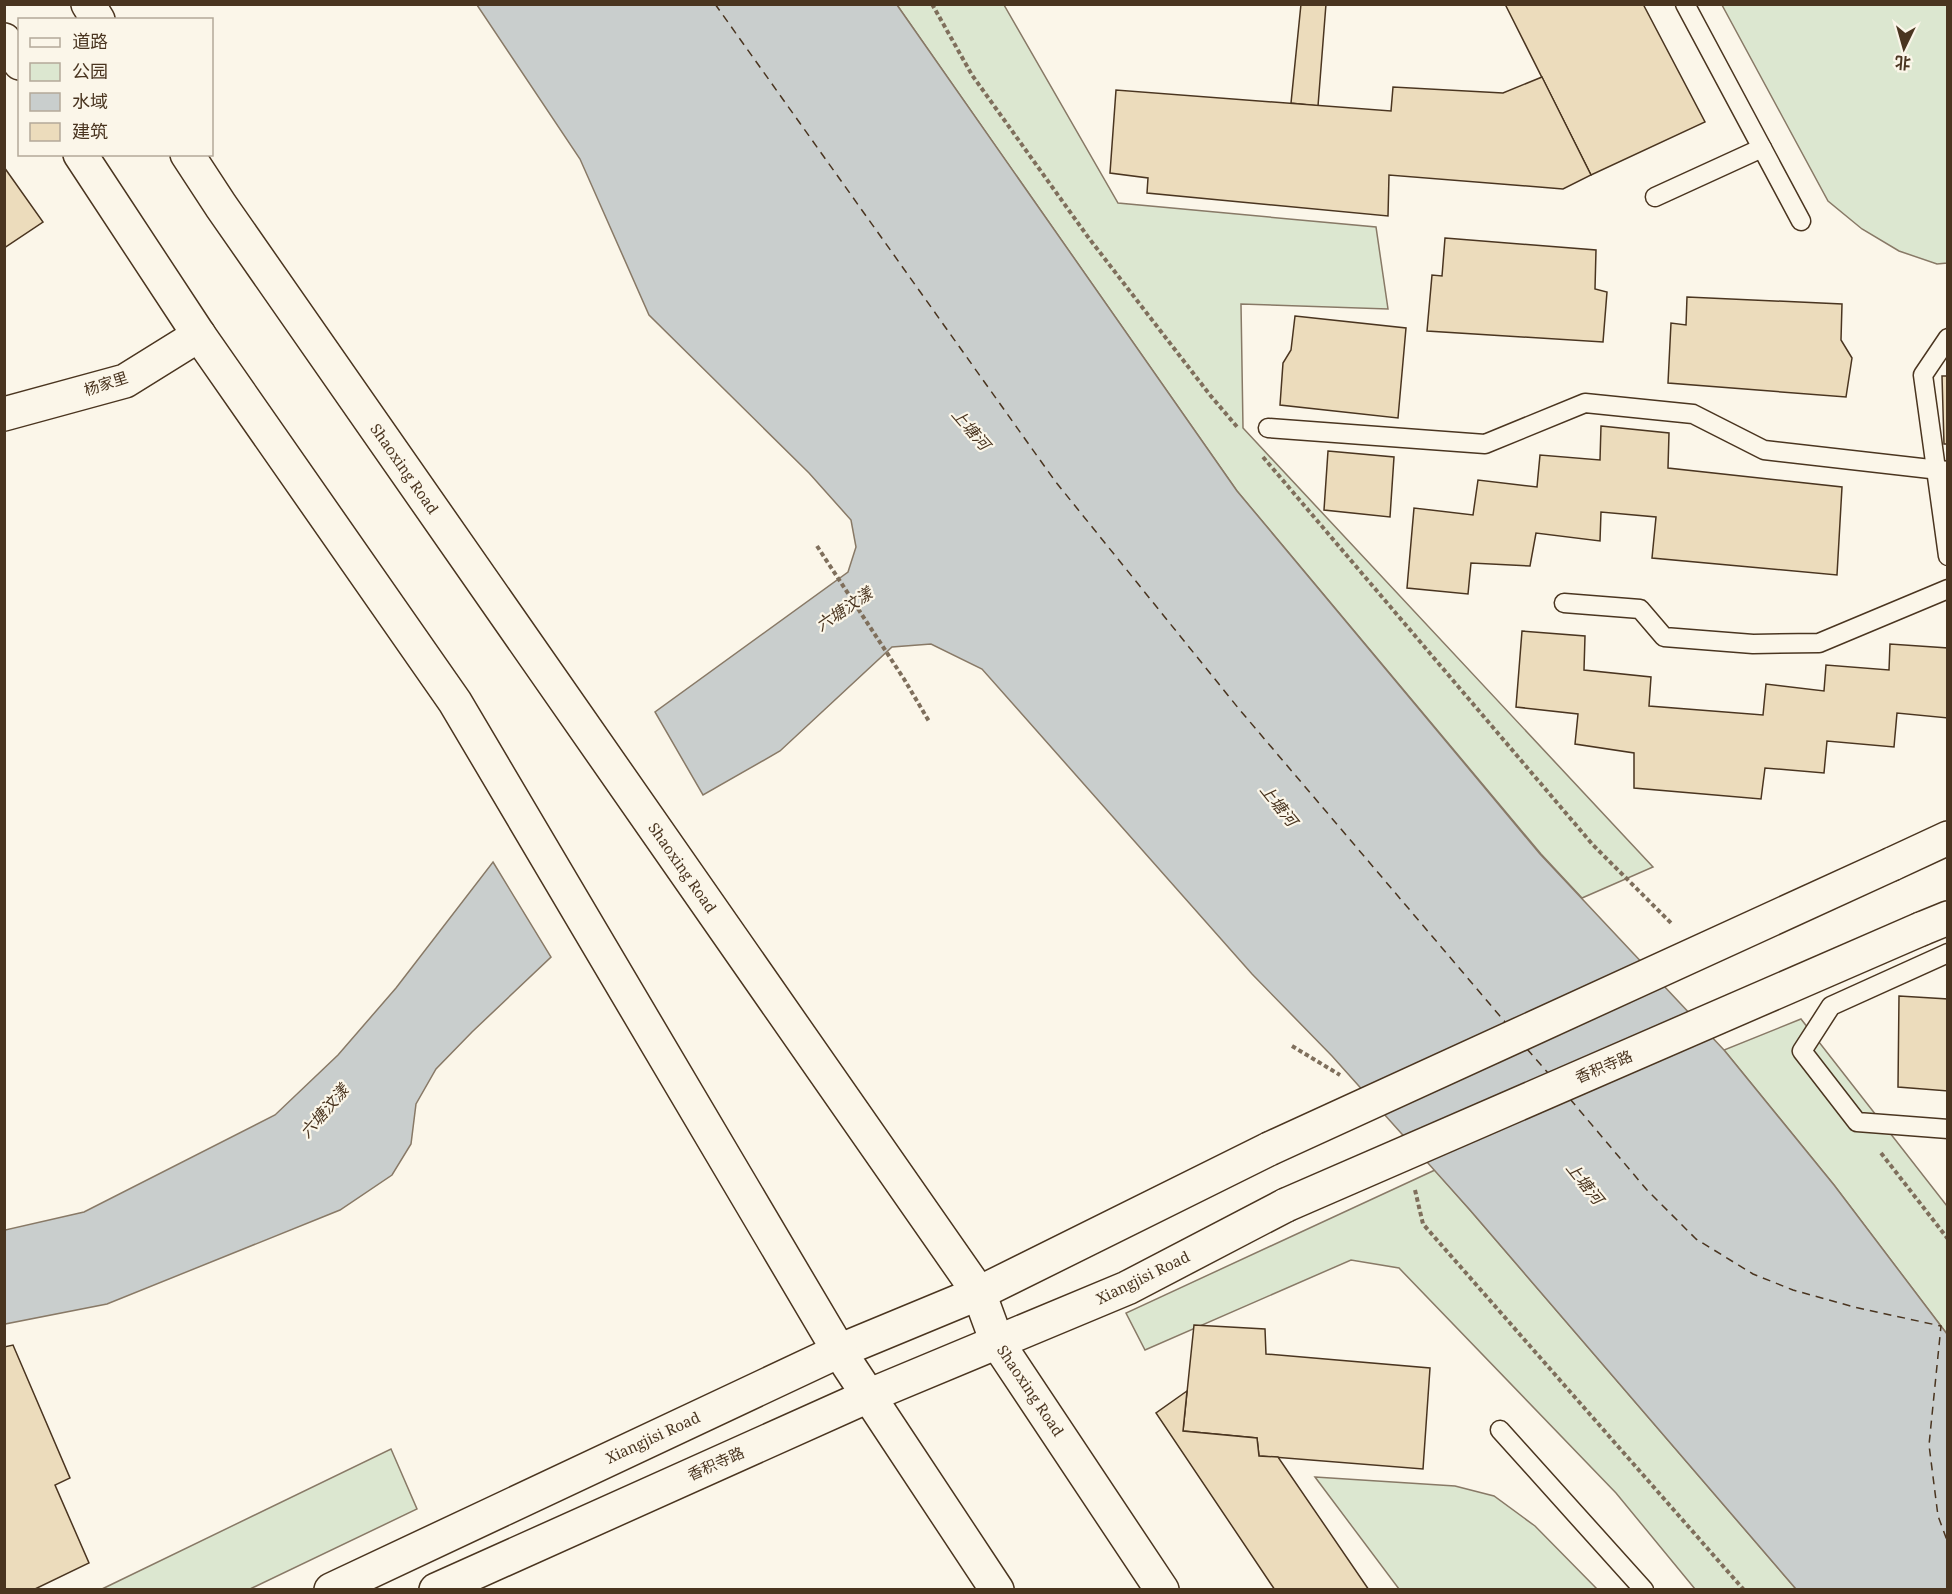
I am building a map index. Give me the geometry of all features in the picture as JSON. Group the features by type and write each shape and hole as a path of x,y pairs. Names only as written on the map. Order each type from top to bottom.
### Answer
{"main road":[{"path":"88,4 97,18"},
{"path":"4,40 18,60"},
{"path":"81,156 199,335 455,702 839,1351 997,1590"},
{"name":"Shaoxing Road","path":"188,156 979,1293 997,1342 1162,1590"},
{"name":"杨家里","path":"4,414 125,381 199,335"},
{"name":"Xiangjisi Road","path":"331,1590 839,1351 979,1293 1269,1149 1947,838"},
{"name":"香积寺路","path":"1286,1205 1934,923"},
{"name":"Xiangjisi Road","path":"997,1342 1127,1288 1286,1205"},
{"name":"香积寺路","path":"436,1590 868,1396 997,1342"}],"lane":[{"path":"1685,4 1802,221"},
{"path":"1655,197 1762,148"},
{"path":"1947,338 1923,375 1941,469 1947,556"},
{"path":"1268,428 1485,444 1585,403 1693,414 1764,450 1941,469"},
{"path":"1564,603 1640,609 1664,637 1753,644 1819,643 1947,589"},
{"path":"1947,953 1831,1006 1802,1051 1857,1122 1947,1129"},
{"path":"1500,1430 1644,1590"}],"path":[{"path":"932,4 972,75 1088,237 1210,395 1241,431"},
{"path":"1256,449 1593,845 1681,932"},
{"path":"818,546 930,723"},
{"path":"1292,1046 1343,1077"},
{"path":"1857,1122 1947,1239"},
{"path":"1413,1179 1423,1224 1744,1590"}],"green space":[{"path":"897,5 1004,5 1118,203 1376,227 1388,309 1241,304 1243,428 1653,867 1582,898 1541,854 1237,491"},
{"path":"1722,5 1947,5 1947,263 1937,264 1899,251 1862,229 1828,201"},
{"path":"1801,1019 1947,1206 1947,1334 1834,1185 1724,1050"},
{"path":"1435,1170 1796,1589 1695,1589 1616,1493 1399,1268 1351,1260 1145,1350 1126,1313"},
{"path":"391,1449 417,1509 250,1589 102,1589"},
{"path":"1315,1477 1455,1486 1494,1496 1535,1526 1597,1589 1399,1589"}],"water":[{"path":"477,5 897,5 1237,491 1540,854 1724,1050 1834,1185 1947,1334 1947,1589 1796,1589 1470,1210 1332,1056 1252,974 982,669 931,644 892,647 780,751 703,795 655,712 848,572 856,547 851,520 809,473 649,315 580,159"},
{"name":"六塘汶漾","path":"493,862 551,957 436,1069 416,1104 411,1144 392,1175 340,1210 107,1304 5,1324 5,1230 84,1212 275,1115 338,1055 396,988"}],"building":[{"path":"1301,4 1326,4 1318,106 1291,103"},
{"path":"1505,4 1643,4 1705,122 1591,175"},
{"path":"1542,77 1591,175 1563,189 1389,175 1388,216 1147,193 1148,178 1110,173 1116,90 1391,111 1393,87 1503,93"},
{"path":"4,167 43,222 4,248"},
{"path":"1445,238 1596,250 1595,289 1607,292 1603,342 1427,331 1432,275 1442,276"},
{"path":"1687,297 1842,304 1841,340 1852,358 1846,397 1668,383 1671,323 1686,325"},
{"path":"1295,316 1406,328 1398,418 1280,405 1283,363 1291,350"},
{"path":"1942,376 1948,376 1948,444 1944,444"},
{"path":"1601,426 1669,433 1668,468 1842,487 1837,575 1652,558 1656,517 1601,512 1600,541 1536,533 1530,566 1471,563 1468,594 1407,588 1414,508 1473,515 1478,480 1537,487 1540,455 1600,460"},
{"path":"1328,451 1394,457 1390,517 1324,510"},
{"path":"1522,631 1585,636 1584,670 1651,677 1649,706 1763,715 1766,684 1824,691 1826,665 1889,670 1890,644 1948,648 1948,718 1897,713 1894,747 1827,741 1824,773 1765,768 1761,799 1634,788 1634,753 1575,744 1578,714 1516,707"},
{"path":"1899,996 1948,999 1948,1091 1898,1087"},
{"path":"1194,1325 1265,1329 1266,1354 1430,1368 1423,1469 1259,1456 1257,1438 1183,1431"},
{"path":"13,1345 70,1478 55,1485 89,1563 33,1590 4,1590 4,1347"},
{"path":"1187,1391 1183,1431 1257,1438 1259,1456 1278,1457 1369,1590 1275,1590 1156,1413"}],"ferry route":[{"path":"715,4 1055,481 1239,709 1505,1022"},
{"path":"1527,1049 1548,1073"},
{"path":"1570,1099 1647,1190 1696,1239 1753,1274 1793,1290 1854,1307 1941,1326 1929,1445 1938,1516 1948,1543"}],"water label":[{"name":"上塘河","path":"971,429"},
{"name":"上塘河","path":"1279,805"},
{"name":"上塘河","path":"1585,1183"}]}
